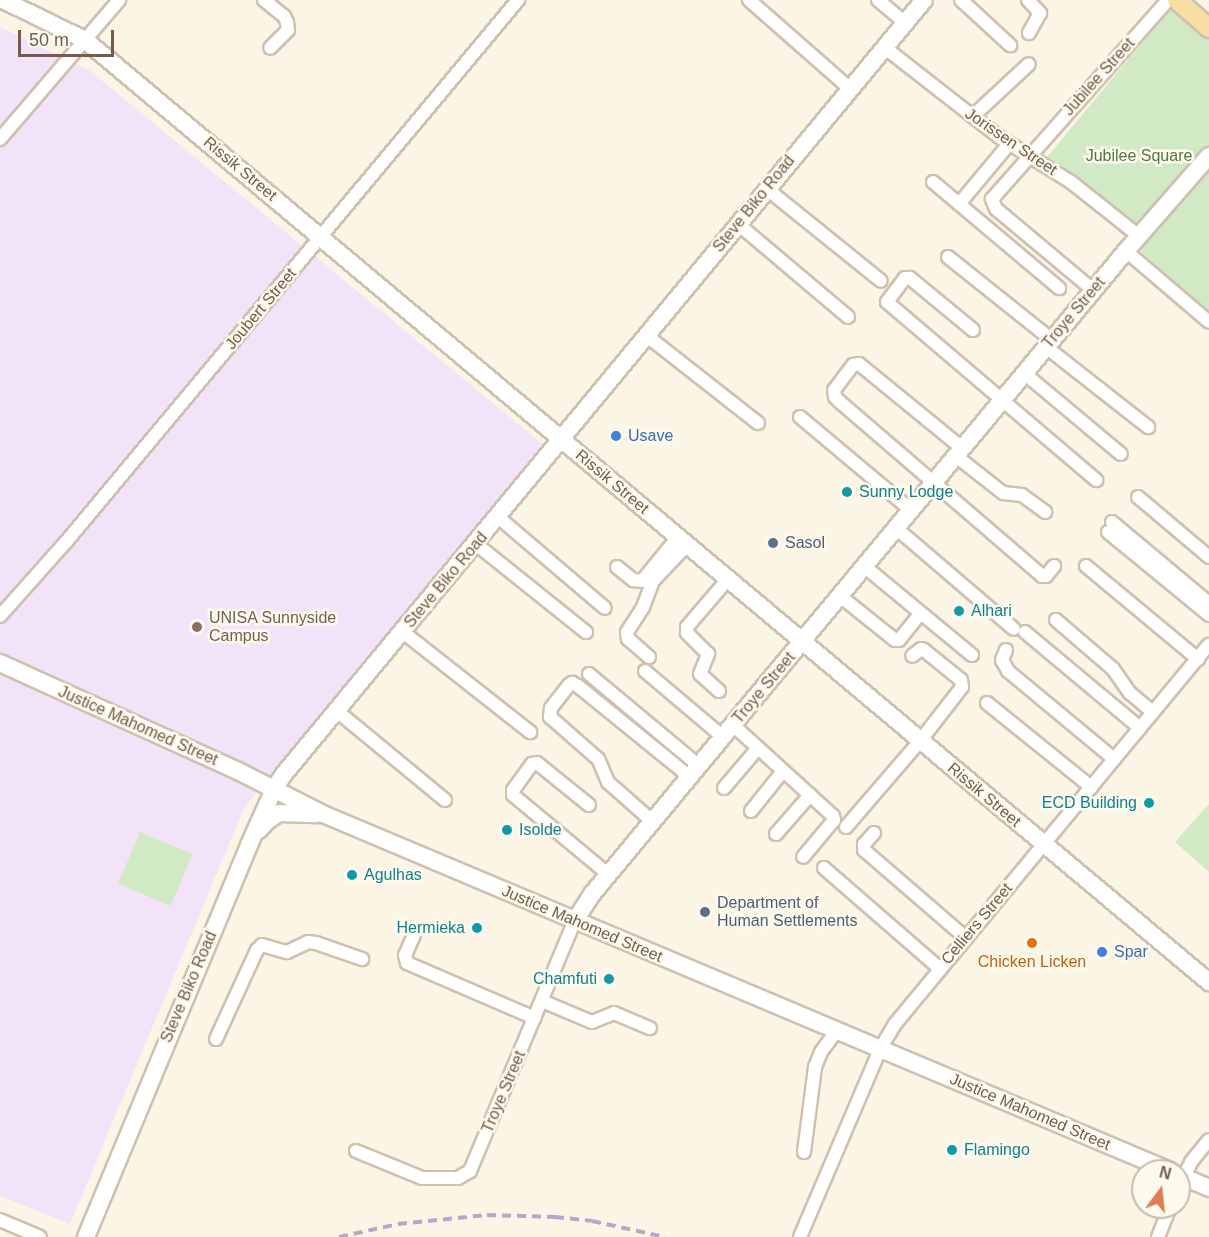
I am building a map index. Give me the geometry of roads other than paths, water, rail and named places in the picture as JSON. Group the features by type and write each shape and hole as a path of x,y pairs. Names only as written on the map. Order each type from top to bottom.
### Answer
{"main road":[{"name":"Rissik Street","path":"3,0 85,40 1209,982"},
{"name":"Steve Biko Road","path":"86,1235 274,789 562,441 849,88 924,0"},
{"path":"1177,0 1209,28"},
{"name":"Troye Street","path":"574,922 593,892 1093,290 1209,156"},
{"name":"Justice Mahomed Street","path":"0,663 274,789 323,814 574,922 837,1030 1136,1159"},
{"path":"249,845 267,821 279,813 323,814"},
{"name":"Justice Mahomed Street","path":"1191,1182 1209,1188"}],"street":[{"path":"0,139 119,0"},
{"path":"264,0 284,16 287,22 288,30 270,48"},
{"name":"Joubert Street","path":"0,616 66,542 518,0"},
{"path":"878,0 905,23"},
{"path":"961,0 1010,45"},
{"path":"1028,0 1040,13 1029,33"},
{"name":"Jubilee Street","path":"1093,290 992,202 993,197 1168,0"},
{"path":"757,3 849,88"},
{"name":"Jorissen Street","path":"884,47 1009,144 1071,182 1139,236"},
{"path":"973,116 1029,64"},
{"path":"959,204 1009,144"},
{"path":"933,182 1059,288"},
{"path":"766,189 881,281"},
{"path":"738,224 848,317"},
{"path":"1126,251 1209,322"},
{"path":"948,257 1148,427"},
{"path":"973,330 910,278 905,278 887,302 1096,480"},
{"path":"647,336 758,423"},
{"path":"1045,512 1022,495 1002,493 862,366 853,365 834,390 835,396 932,484 1041,576 1046,576 1054,566"},
{"path":"1024,373 1121,454"},
{"path":"800,417 909,512"},
{"path":"812,437 909,512"},
{"path":"1209,546 1145,497 1209,557"},
{"path":"498,517 605,608"},
{"path":"1209,603 1110,527 1209,615"},
{"path":"896,528 1140,728"},
{"path":"617,567 633,580 642,581 682,541"},
{"path":"649,657 628,639 627,632 643,607 653,581 682,541"},
{"path":"476,544 586,632"},
{"path":"1086,566 1198,659"},
{"path":"864,567 972,655"},
{"path":"719,691 700,674 707,652 686,629 688,623 728,579"},
{"path":"840,596 897,640 916,619"},
{"path":"1056,620 1113,669 1130,693 1154,712"},
{"path":"403,632 530,732"},
{"name":"Celliers Street","path":"800,1237 880,1049 900,1017 1209,645"},
{"path":"846,827 961,690 962,682 924,650 921,649 912,656"},
{"path":"1006,650 1002,660 1008,671 1114,759"},
{"path":"645,671 728,731 758,748 834,818 803,857"},
{"path":"589,674 694,771"},
{"path":"652,822 608,782 598,759 550,717 551,708 569,685 572,683 578,686 694,771"},
{"path":"987,703 1091,787"},
{"path":"337,711 445,800"},
{"path":"724,788 758,748"},
{"path":"589,805 537,763 532,764 513,790 513,795 609,874"},
{"path":"751,811 783,771"},
{"path":"776,834 810,795"},
{"path":"874,833 863,849 966,938"},
{"path":"824,868 940,969"},
{"name":"Troye Street","path":"356,1151 422,1178 458,1178 470,1171 574,922"},
{"path":"414,935 405,955 407,963 535,1018"},
{"path":"216,1039 257,950 262,945 287,952 308,942 316,943 362,959"},
{"path":"542,1001 592,1022 614,1013 650,1028"},
{"path":"804,1152 815,1067 821,1052 837,1030"},
{"path":"1191,1161 1209,1140"},
{"path":"1158,1237 1165,1219"},
{"path":"0,1220 40,1237"}],"railway":[{"path":"339,1237 398,1224 487,1215 555,1217 592,1221 665,1237"}],"place":[{"name":"Usave","path":"616,436"},
{"name":"Sunny Lodge","path":"847,492"},
{"name":"Sasol","path":"773,543"},
{"name":"Alhari","path":"959,611"},
{"name":"UNISA Sunnyside Campus","path":"197,627"},
{"name":"ECD Building","path":"1149,803"},
{"name":"Isolde","path":"507,830"},
{"name":"Agulhas","path":"352,875"},
{"name":"Department of Human Settlements","path":"705,912"},
{"name":"Hermieka","path":"477,928"},
{"name":"Chicken Licken","path":"1032,943"},
{"name":"Spar","path":"1102,952"},
{"name":"Chamfuti","path":"609,979"},
{"name":"Flamingo","path":"952,1150"}],"park label":[{"name":"Jubilee Square","path":"1139,156"}]}
